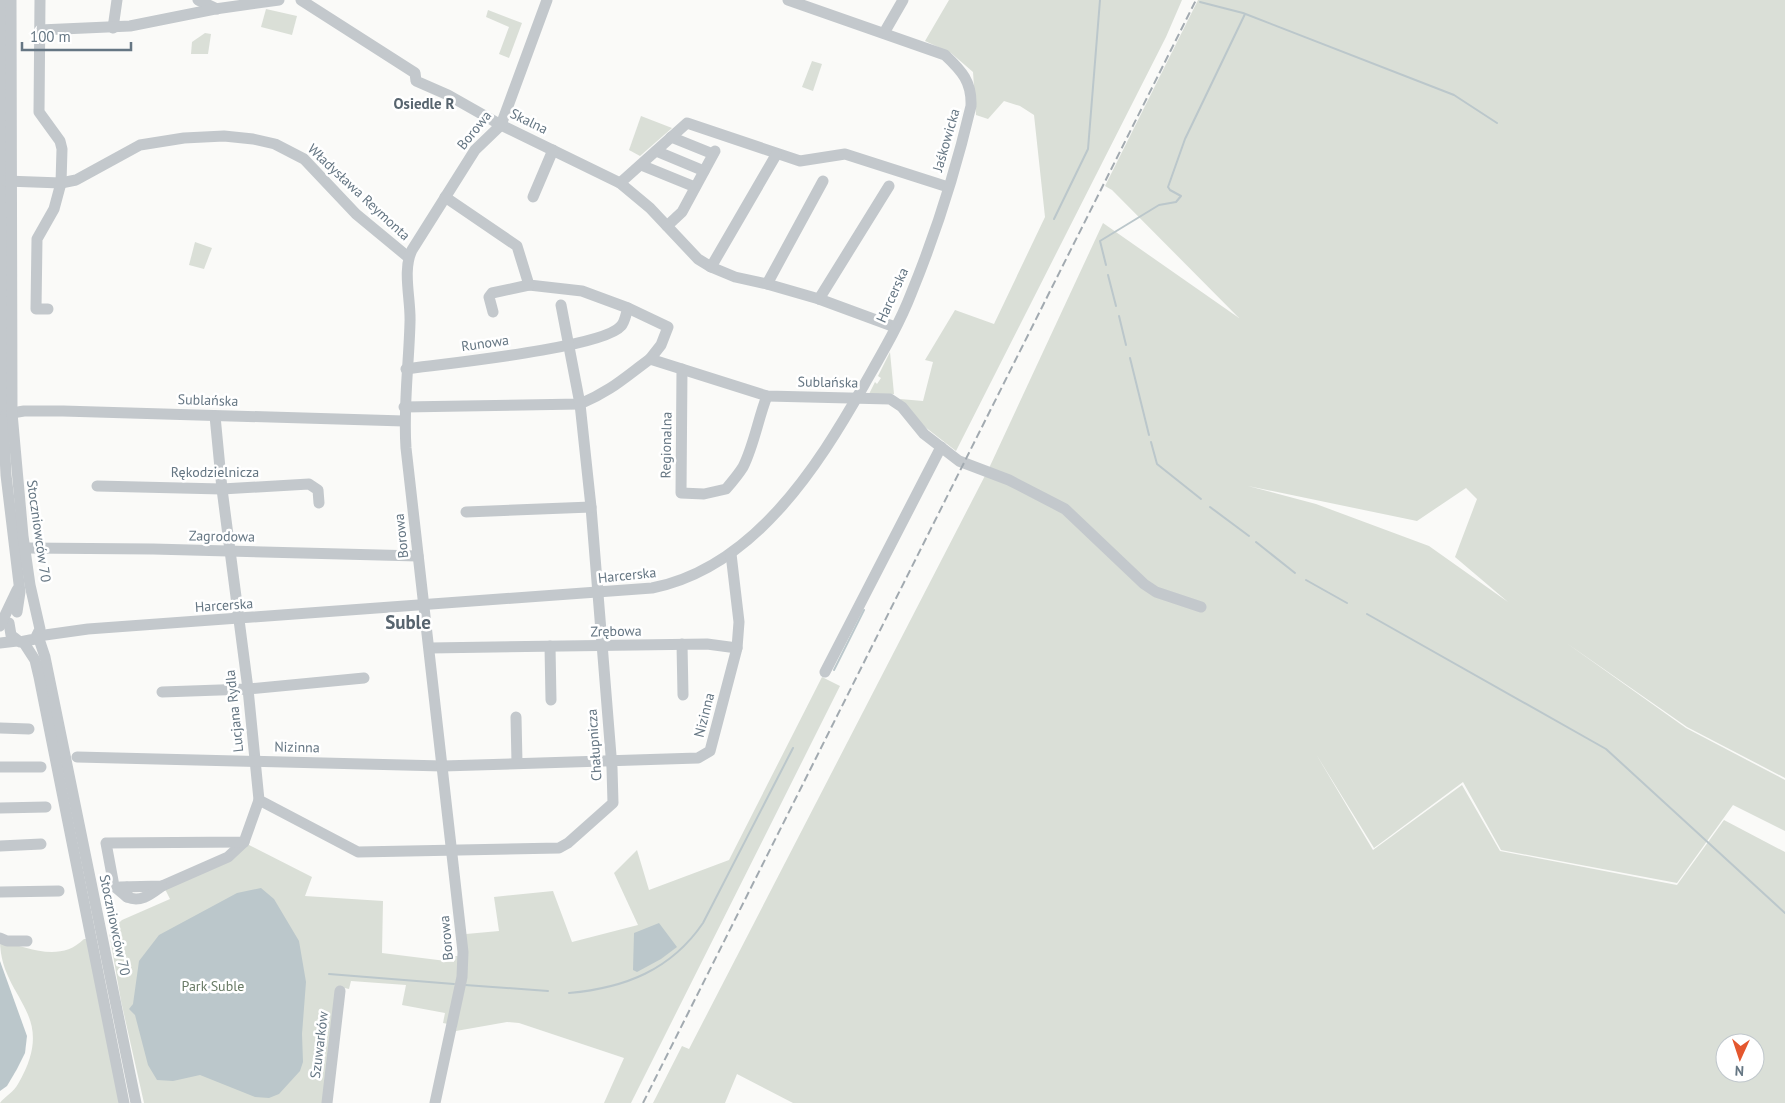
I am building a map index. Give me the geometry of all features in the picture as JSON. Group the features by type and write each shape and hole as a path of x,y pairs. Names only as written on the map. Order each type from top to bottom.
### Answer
{"street":[{"name":"Stoczniowców 70","path":"4,0 7,182 1,240 8,494 20,599 17,612"},
{"name":"Stoczniowców 70","path":"11,0 5,414 25,548 38,619"},
{"path":"40,0 40,112 62,145 61,183 54,209 37,239 36,309 48,309"},
{"path":"113,28 117,0"},
{"path":"198,0 217,9"},
{"path":"40,30 113,28 279,0"},
{"name":"Skalna","path":"301,0 415,73 416,81 448,95 501,124 620,183 669,228 698,259 711,267 734,277 819,299 895,327"},
{"name":"Borowa","path":"436,1103 464,964 404,421 410,315 408,257 475,150 501,124 547,0"},
{"name":"Jaśkowicka","path":"788,0 884,32 945,55 964,73 969,84 971,106 948,186"},
{"path":"884,32 903,0"},
{"path":"620,183 687,123 800,161 845,154 948,186"},
{"name":"Władysława Reymonta","path":"7,182 61,183 83,178 140,145 184,138 224,136 253,139 275,144 304,159 356,214 408,257"},
{"path":"669,228 682,212 714,152 671,137"},
{"path":"533,197 554,150"},
{"path":"656,151 704,171"},
{"path":"711,267 776,154"},
{"path":"641,165 695,187"},
{"path":"767,284 822,181"},
{"path":"819,299 888,186"},
{"name":"Harcerska","path":"38,636 88,629 598,593 671,584 711,568 731,554 784,504 826,451 895,327 910,296 934,234 948,186"},
{"path":"445,197 517,246 529,285"},
{"path":"404,407 580,404 620,384 650,359 661,345 668,327 628,308 582,291 529,285 492,293 489,297 493,312"},
{"path":"561,305 580,404"},
{"name":"Runowa","path":"406,368 568,346 611,332 622,326 628,308"},
{"name":"Sublańska","path":"650,359 767,396 890,399 896,402 924,434 963,463 1009,480 1065,509 1144,584 1156,592 1201,607"},
{"name":"Regionalna","path":"682,369 681,492 704,494 726,489 742,469 750,452 757,420 767,396"},
{"name":"Chałupnicza","path":"452,850 559,848 568,843 613,803 591,507 580,404"},
{"name":"Sublańska","path":"5,414 44,411 404,421"},
{"name":"Lucjana Rydla","path":"215,416 222,489 248,689 259,800"},
{"path":"825,672 941,447"},
{"name":"Rękodzielnicza","path":"97,486 222,489 309,484 318,490 319,503"},
{"path":"466,512 591,507"},
{"name":"Zagrodowa","path":"25,548 418,556"},
{"name":"Nizinna","path":"76,757 443,766 694,759 710,752 736,648 739,622 731,554"},
{"path":"3,626 19,586"},
{"path":"0,643 21,642 38,636 38,619 27,611 17,612 3,626"},
{"name":"Harcerska","path":"38,619 64,627 88,629"},
{"path":"3,626 21,642"},
{"path":"45,657 44,649 47,642 58,633"},
{"name":"Stoczniowców 70","path":"38,636 45,657 136,1103"},
{"name":"Stoczniowców 70","path":"21,642 35,660 39,677 124,1103"},
{"path":"682,644 683,695"},
{"name":"Zrębowa","path":"430,648 707,644 736,648"},
{"path":"550,646 551,700"},
{"path":"162,692 248,689 364,678"},
{"path":"516,717 517,763"},
{"path":"0,728 29,729"},
{"path":"0,767 41,767"},
{"path":"244,842 106,843 112,881 127,892 162,886 228,857 244,842 259,800 358,852 452,850"},
{"path":"0,808 46,807"},
{"path":"0,846 41,844"},
{"path":"0,892 59,891"},
{"path":"0,938 7,941 27,941"},
{"name":"Szuwarków","path":"327,1103 340,992"}],"green space":[{"path":"949,0 1182,0 1166,37 956,451 916,420 900,399 923,401 933,362 925,360 955,310 994,324 1045,217 1034,115 1020,106 1004,101 988,119 976,115 973,72 951,53 925,41"},
{"path":"1198,0 1785,0 1785,778 1687,727 1565,642 1686,728 1785,780 1785,831 1733,805 1677,883 1501,850 1463,782 1374,848 1316,754 1373,850 1462,785 1500,851 1677,885 1724,820 1785,852 1785,1103 793,1103 737,1074 725,1103 653,1103 682,1046 689,1049 990,466 1103,223 1239,318 1112,190 1105,186","holes":["1248,486 1417,521 1466,488 1477,499 1455,557 1508,602 1429,546 1316,504"]},
{"path":"266,9 297,16 292,35 261,27"},
{"path":"488,10 522,23 509,58 499,54 509,27 486,17"},
{"path":"205,33 211,34 208,54 191,54 192,42"},
{"path":"812,61 822,64 813,91 802,87"},
{"path":"641,116 672,128 640,156 629,150"},
{"path":"195,242 212,248 204,269 189,265"},
{"path":"890,352 894,394 869,394 875,382 877,384 881,378 878,376"},
{"path":"822,677 840,686 631,1103 604,1103 624,1058 519,1023 507,1022 456,1031 466,934 499,931 494,897 553,891 572,942 638,925 614,873 637,850 649,890 729,860"},
{"name":"Park Suble","path":"247,844 312,877 305,896 383,901 382,953 454,962 454,956 460,956 460,967 448,1024 443,1023 445,1013 402,1005 406,985 351,981 349,989 340,987 327,1103 144,1103 121,1001 109,932 122,920 170,899 165,889"},
{"path":"84,939 88,939 119,1103 0,1103 18,1084 29,1060 33,1040 31,1023 2,960 0,940 33,950 54,952 75,946"}],"shaded area":[{"name":"Park Suble","path":"261,888 274,899 299,941 306,982 302,1034 303,1062 300,1071 279,1094 269,1098 255,1097 200,1075 173,1081 157,1080 148,1065 135,1015 129,1009 133,1004 139,961 159,935 237,893"},
{"path":"659,923 677,947 661,959 637,972 633,970 634,933"},
{"path":"0,961 27,1036 25,1053 7,1086 0,1091"}],"waterway":[{"path":"1054,219 1088,149 1100,0"},
{"path":"1200,2 1243,13 1454,95 1497,123"},
{"path":"1106,265 1100,241 1159,205 1176,202 1181,196 1168,187 1185,139 1245,14"},
{"path":"1108,275 1116,306"},
{"path":"1119,316 1126,345"},
{"path":"1130,358 1149,435"},
{"path":"1151,442 1157,464 1201,499"},
{"path":"1210,507 1249,536"},
{"path":"1256,542 1295,573"},
{"path":"1306,580 1347,603"},
{"path":"834,670 864,610"},
{"path":"1367,614 1606,749 1785,913"},
{"path":"569,993 609,987 645,974 676,953 690,939 703,923 793,748"},
{"path":"329,974 454,984"},
{"path":"465,985 548,991"}],"railway":[{"path":"643,1103 1196,0"}],"district":[{"name":"Osiedle R","path":"424,104"},
{"name":"Suble","path":"408,622"}]}
